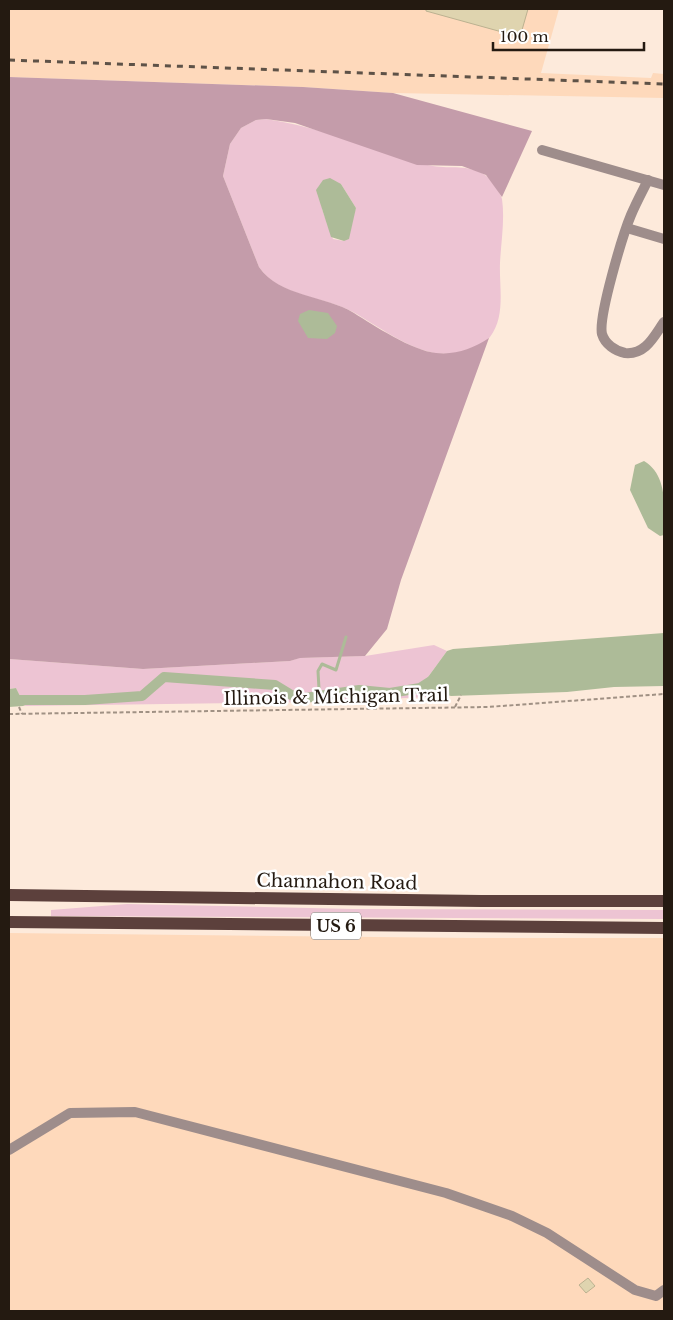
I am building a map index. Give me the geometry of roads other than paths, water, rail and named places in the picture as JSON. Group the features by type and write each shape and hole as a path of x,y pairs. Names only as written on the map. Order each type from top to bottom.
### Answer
{"main road":[{"name":"Channahon Road","path":"9,895 481,901 664,901"},
{"name":"US 6","path":"9,922 664,928"}],"street":[{"path":"542,150 664,185"},
{"path":"648,180 630,216 605,306 602,333 606,342 615,350 634,352 644,349 664,322"},
{"path":"627,228 664,239"},
{"path":"9,1150 70,1113 135,1112 446,1193 512,1216 547,1233 635,1290 656,1296 664,1290"}],"waterway":[{"path":"310,697 319,689 318,671 322,664 336,670 346,637"},
{"path":"9,700 85,700 142,696 164,677 275,685 298,699 359,690 390,693 420,688 431,681"}],"railway":[{"path":"9,60 664,84"}]}
